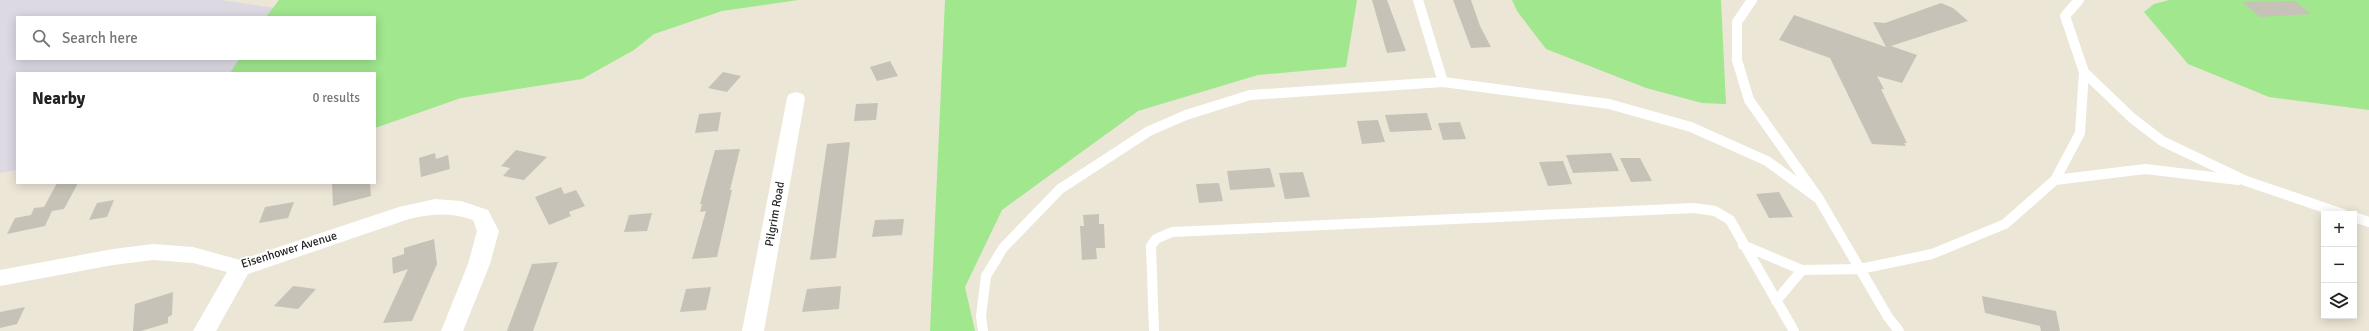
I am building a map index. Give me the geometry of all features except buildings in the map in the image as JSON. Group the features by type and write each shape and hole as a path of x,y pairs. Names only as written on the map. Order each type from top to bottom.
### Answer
{"street":[{"name":"Pilgrim Road","path":"753,331 796,98"},
{"name":"Eisenhower Avenue","path":"0,278 113,256 153,252 194,255 240,268 406,212 435,206 461,208 481,215 488,231 479,264 452,331"},
{"path":"204,331 240,268"}],"lane":[{"path":"1418,0 1443,82"},
{"path":"1752,0 1737,22 1737,60 1749,100 1819,199 1888,317 1899,331"},
{"path":"1743,245 1802,270 1860,269 1932,254 2005,224 2033,201 2055,180 2080,133 2084,72 2065,16 2079,0"},
{"path":"2084,72 2132,118 2162,141 2246,181 2335,211"},
{"path":"983,331 981,316 986,276 1003,248 1060,189 1149,131 1186,115 1250,95 1443,82 1609,104 1691,127 1767,161 1819,199"},
{"path":"2055,180 2145,169 2246,181"},
{"path":"1154,331 1151,246 1156,238 1172,232 1694,208 1715,211 1730,220 1743,245 1794,331"},
{"path":"2357,218 2369,222"},
{"path":"1776,301 1802,270"}],"shaded area":[{"path":"0,0 221,0 282,9 277,16 16,16 16,60 245,60 237,72 16,72 16,170 0,173"}],"green space":[{"path":"279,0 798,0 722,11 654,34 634,50 582,79 461,98 376,128 376,72 231,72 238,60 376,60 376,16 267,16"},
{"path":"945,0 1357,0 1346,67 1258,75 1138,111 1002,210 965,287 975,331 930,331"},
{"path":"1512,0 1721,0 1726,104 1702,103 1646,88 1546,49 1517,11"},
{"path":"2169,0 2369,0 2369,110 2269,97 2188,64 2144,12 2154,4"}]}
